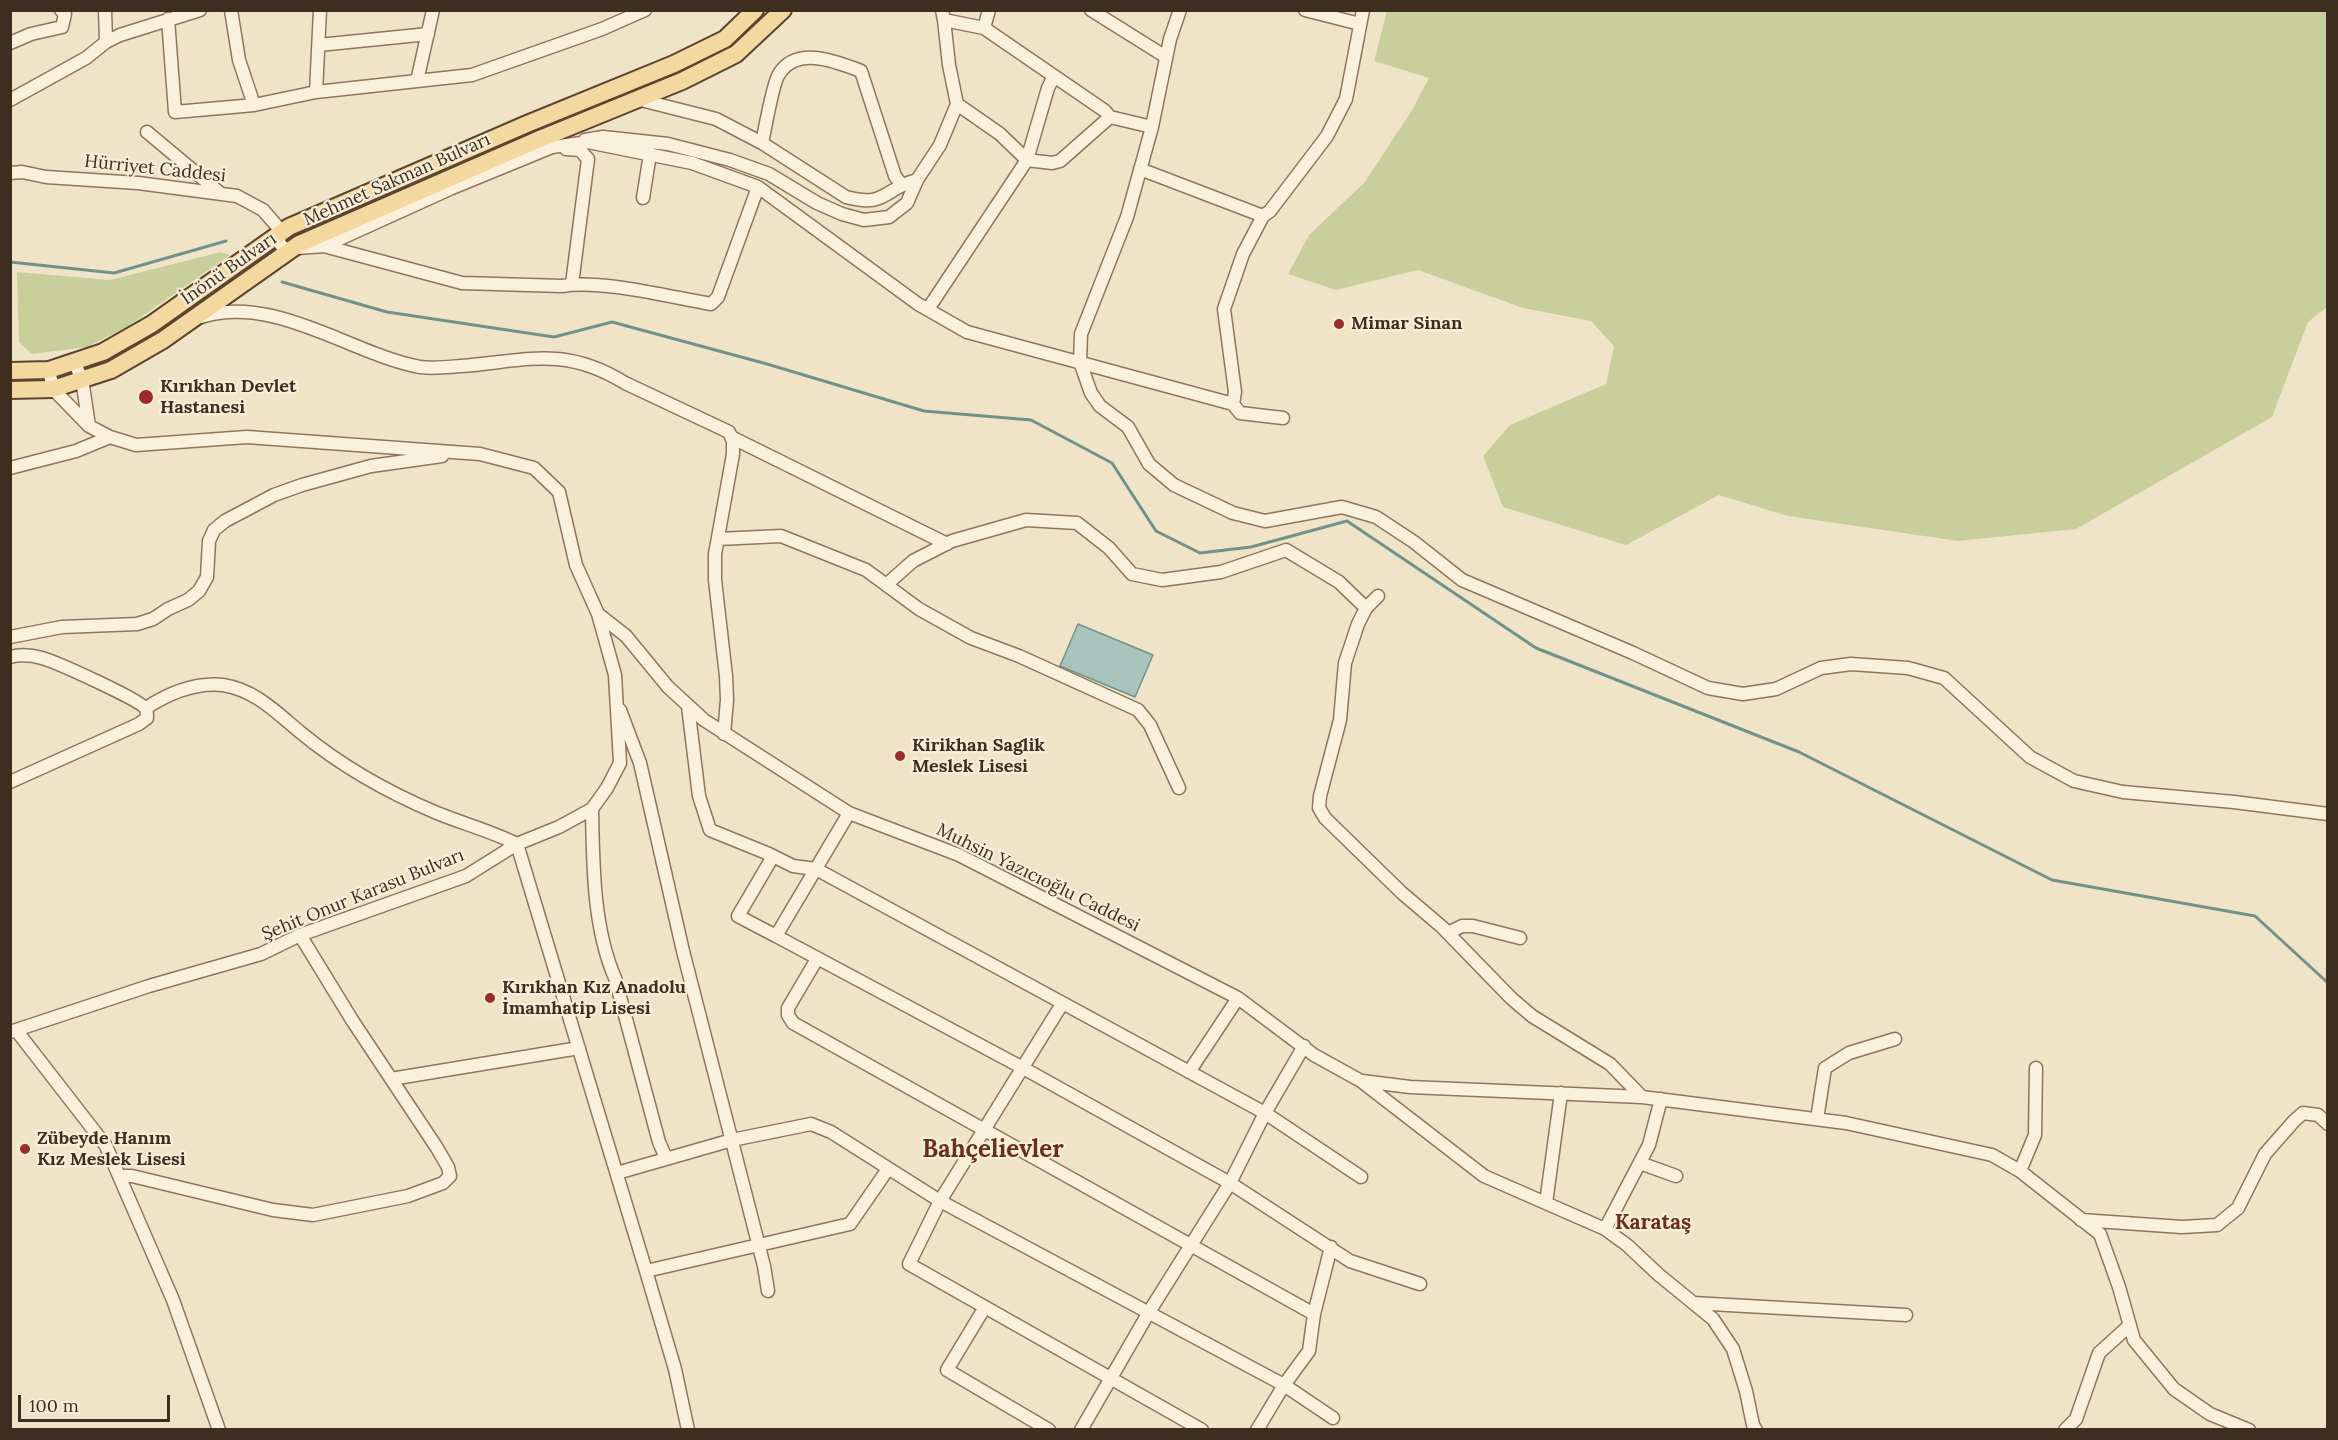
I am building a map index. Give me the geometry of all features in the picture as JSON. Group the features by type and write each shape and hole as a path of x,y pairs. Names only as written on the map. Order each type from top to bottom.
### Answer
{"main road":[{"name":"Mehmet Sakman Bulvarı","path":"282,232 527,124 674,64 725,39 755,10"},
{"name":"Mehmet Sakman Bulvarı","path":"293,248 535,141 682,81 736,54 783,10"},
{"name":"İnönü Bulvarı","path":"10,371 49,370 103,352 152,324 282,232"},
{"name":"İnönü Bulvarı","path":"10,390 53,389 111,370 163,340 293,248"}],"street":[{"path":"10,44 31,34 62,27 65,14 61,10"},
{"path":"105,10 106,42"},
{"path":"10,100 86,58 106,42 200,10"},
{"path":"231,10 239,60 254,105"},
{"path":"316,92 321,10"},
{"path":"417,81 433,10"},
{"path":"168,19 175,112 254,105 316,92 472,75 602,29 645,10"},
{"path":"984,28 989,10"},
{"path":"1091,10 1166,57"},
{"path":"1180,10 1166,57 1152,127 1127,217 1081,334 1080,362 1091,393 1100,406 1128,427 1149,464 1174,485 1233,513 1265,521 1342,507 1376,518 1414,542 1462,580 1633,653 1708,688 1743,694 1776,690 1821,668 1851,664 1908,668 1944,678 2030,757 2074,781 2123,792 2234,802 2328,814"},
{"path":"1305,10 1360,24"},
{"path":"1233,404 1235,392 1224,309 1243,254 1263,216 1270,211 1328,136 1346,99 1363,10"},
{"path":"324,246 452,188 552,147 603,137 669,144 730,160 769,174 817,203 842,214 864,220 889,217 907,203 917,180 940,145 957,104 949,65 943,15 984,28 1110,117 1152,127"},
{"path":"319,45 428,34"},
{"path":"762,143 778,74 793,60 803,58 832,61 861,71 895,176 901,184"},
{"path":"927,309 1027,160 1053,78"},
{"path":"637,99 716,119 762,143 846,197 860,201 878,200 896,190 901,184 917,180"},
{"path":"957,104 1000,134 1027,160 1052,164 1060,161 1110,117"},
{"path":"147,132 220,193"},
{"path":"552,147 588,142 650,154 692,163 758,187 927,309 967,332 1233,404 1240,413 1283,418"},
{"path":"552,147 580,150 588,159 572,284"},
{"path":"643,198 650,154"},
{"path":"10,160 16,172"},
{"path":"10,165 16,172"},
{"path":"1140,169 1263,216"},
{"name":"Hürriyet Caddesi","path":"16,172 46,177 138,183 237,196 263,210 282,232"},
{"path":"293,248 324,246 462,283 562,286 572,284 622,288 711,304 718,297 758,187"},
{"name":"Mehmet Sakman Bulvarı","path":"282,232 287,230 295,234 297,243 293,248"},
{"path":"191,320 214,313 268,316 304,325 393,360 423,368 500,363 536,357 561,358 585,363 609,373 729,432 734,441 733,454 718,539 715,580 726,676 727,700 724,734"},
{"path":"74,362 82,379 89,426"},
{"path":"49,370 53,389"},
{"name":"Muhsin Yazıcıoğlu Caddesi","path":"53,389 89,426 110,437 136,445 247,437 480,454 534,468 559,492 576,565 598,614 626,636 668,687 724,734 849,813 959,855 1239,998 1304,1046 1361,1081 1484,1176 1605,1229 1628,1245 1713,1319 1733,1348 1746,1391 1753,1428"},
{"path":"10,468 76,451 110,437"},
{"path":"731,437 947,544"},
{"path":"10,637 62,627 137,624 153,619 188,600 199,591 207,577 209,541 214,530 225,521 274,495 302,486 371,466 420,460 452,452"},
{"path":"886,585 913,561 947,544 1026,520 1077,523 1109,548 1132,574 1162,580 1221,572 1286,550 1339,582 1366,608"},
{"path":"718,539 781,536 866,570 919,609 971,638 1019,656 1138,710 1150,725 1179,788"},
{"path":"1378,596 1366,608 1358,624 1345,663 1340,720 1320,796 1319,808 1324,818 1402,893 1448,933 1490,978 1532,1016 1610,1064 1642,1097"},
{"name":"Şehit Onur Karasu Bulvarı","path":"13,1031 149,986 261,954 300,935 466,876 518,844 559,827 592,809 607,788 620,763 615,675 598,614"},
{"path":"10,657 22,654 44,658 126,696 146,708"},
{"path":"146,708 166,695 197,686 223,685 253,694 353,771 437,813 493,832 518,844 675,1369 688,1430"},
{"path":"616,698 640,763 682,951 759,1245 768,1291"},
{"path":"688,705 699,796 710,830 793,866 816,869 1265,1113 1361,1177"},
{"path":"10,782 139,724 147,718 146,708"},
{"path":"592,809 594,871 606,957 615,978 659,1142 666,1158"},
{"path":"776,936 849,813"},
{"path":"769,854 772,858 738,916 1023,1068 1230,1183 1350,1261 1420,1284"},
{"path":"1448,933 1462,926 1473,926 1520,938"},
{"path":"119,1176 132,1176 301,1215 331,1212 408,1196 443,1182 450,1176 448,1167 437,1148 300,935"},
{"path":"817,959 788,1008 788,1015 793,1023 1314,1314"},
{"path":"1190,1072 1239,998"},
{"path":"1062,1004 940,1201 909,1264 1202,1430"},
{"path":"13,1031 91,1124 106,1146 173,1300 219,1430"},
{"path":"1817,1119 1825,1068 1849,1053 1895,1039"},
{"path":"1081,1430 1149,1312 1230,1183 1265,1113 1304,1046"},
{"path":"392,1079 579,1048"},
{"path":"2020,1172 2035,1136 2036,1068"},
{"path":"1361,1081 1410,1087 1661,1099 1846,1123 1992,1155 2020,1172 2100,1234 2134,1340 2174,1389 2210,1414 2249,1430"},
{"path":"1546,1203 1561,1094"},
{"path":"1605,1229 1649,1145 1661,1099"},
{"path":"2081,1220 2182,1227 2217,1225 2238,1208 2265,1154 2294,1121 2303,1113 2318,1115 2328,1124"},
{"path":"617,1173 732,1140 811,1124 831,1132 940,1201 1284,1385 1333,1418"},
{"path":"1640,1163 1676,1176"},
{"path":"646,1271 850,1224 888,1169"},
{"path":"1257,1430 1284,1385 1310,1352 1314,1314 1330,1247"},
{"path":"1693,1303 1906,1315"},
{"path":"985,1307 947,1370 1049,1430"},
{"path":"2065,1430 2076,1419 2099,1353 2130,1325"}],"green space":[{"path":"1387,11 2327,11 2327,307 2308,322 2272,417 2076,529 1958,541 1788,516 1719,495 1626,545 1503,507 1483,456 1510,425 1606,384 1614,346 1591,321 1523,308 1418,270 1336,290 1288,274 1309,235 1365,182 1412,110 1429,78 1374,61"},
{"path":"221,252 230,255 125,328 87,347 32,354 19,342 17,272 110,280"}],"water":[{"path":"1078,624 1153,655 1135,697 1060,666"}],"waterway":[{"path":"10,262 114,273 226,241"},
{"path":"282,282 387,312 554,337 612,322 767,364 924,411 1031,420 1112,463 1156,531 1200,553 1251,547 1347,521 1536,648 1799,752 2052,880 2255,916 2328,983"}],"place":[{"name":"Mimar Sinan","path":"1339,324"},
{"name":"Kırıkhan Devlet Hastanesi","path":"146,397"},
{"name":"Kirikhan Saglik Meslek Lisesi","path":"900,756"},
{"name":"Kırıkhan Kız Anadolu İmamhatip Lisesi","path":"490,998"},
{"name":"Zübeyde Hanım Kız Meslek Lisesi","path":"25,1149"}],"district":[{"name":"Bahçelievler","path":"993,1150"},
{"name":"Karataş","path":"1653,1223"}]}
